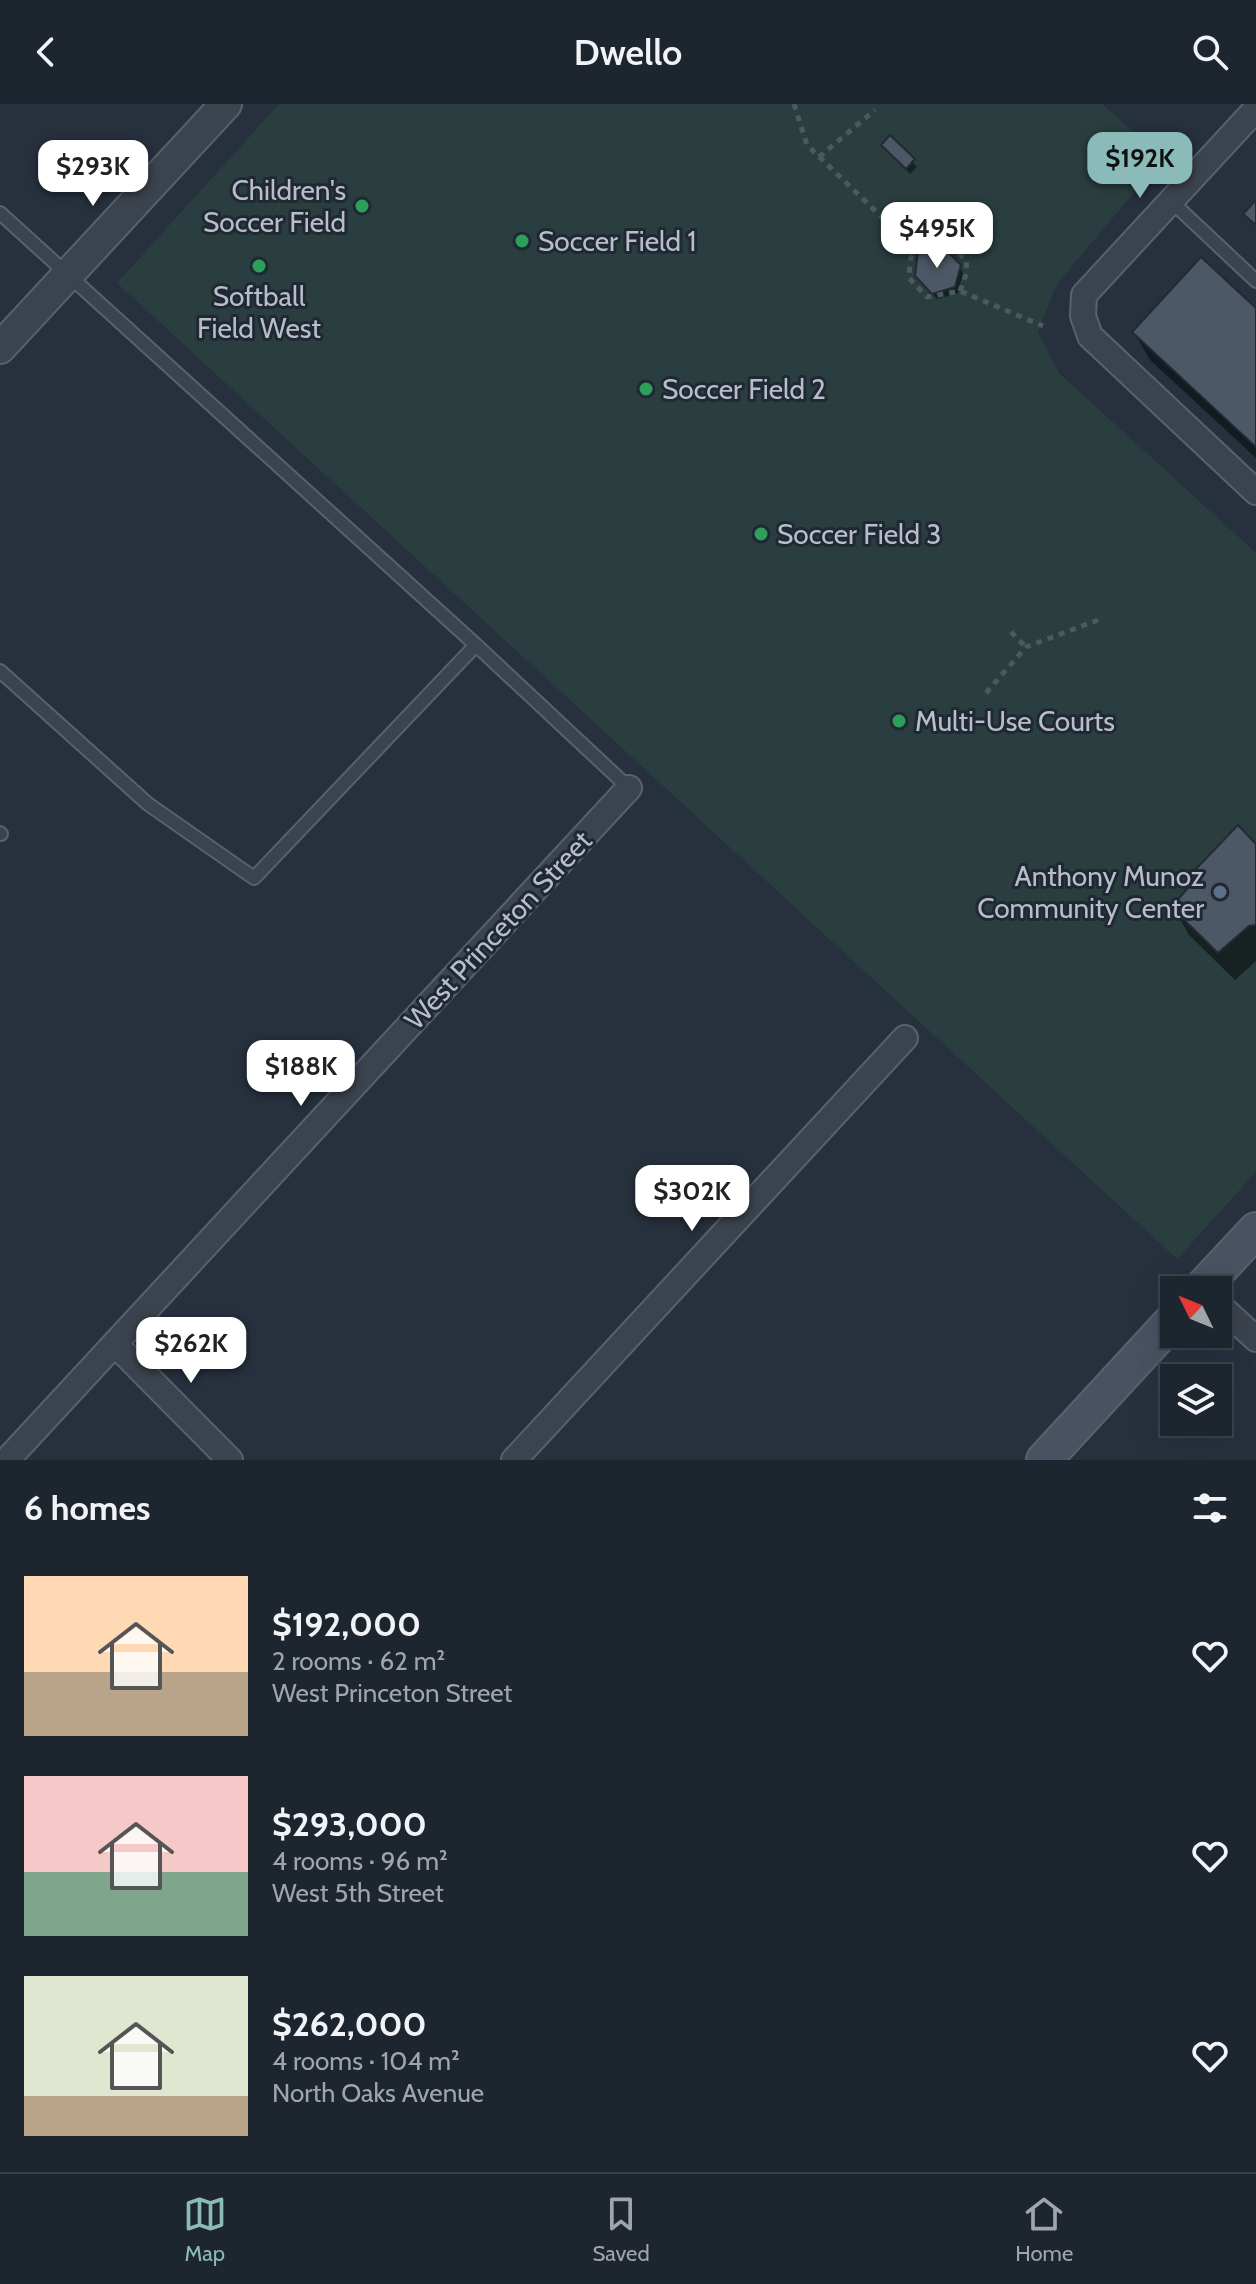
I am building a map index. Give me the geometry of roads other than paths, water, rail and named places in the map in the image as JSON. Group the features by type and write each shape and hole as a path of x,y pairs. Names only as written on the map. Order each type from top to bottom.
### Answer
{"main road":[{"path":"1219,1276 1256,1230"},
{"path":"1044,1460 1160,1334"}],"street":[{"path":"0,348 226,104"},
{"path":"1254,117 1084,295 1083,316 1090,336 1256,492"},
{"name":"West Princeton Street","path":"7,1460 629,788"},
{"path":"514,1460 905,1038"},
{"path":"1232,1317 1256,1339"},
{"path":"115,1344 230,1460"}],"lane":[{"path":"1171,201 1256,281"},
{"path":"0,213 629,788"},
{"path":"0,671 148,804 254,878 476,645"}],"place":[{"name":"Children's Soccer Field","path":"362,206"},
{"name":"Soccer Field 1","path":"522,241"},
{"name":"Softball Field West","path":"259,266"},
{"name":"Soccer Field 2","path":"646,389"},
{"name":"Soccer Field 3","path":"761,534"},
{"name":"Multi-Use Courts","path":"899,721"},
{"name":"Anthony Munoz Community Center","path":"1220,892"}]}
